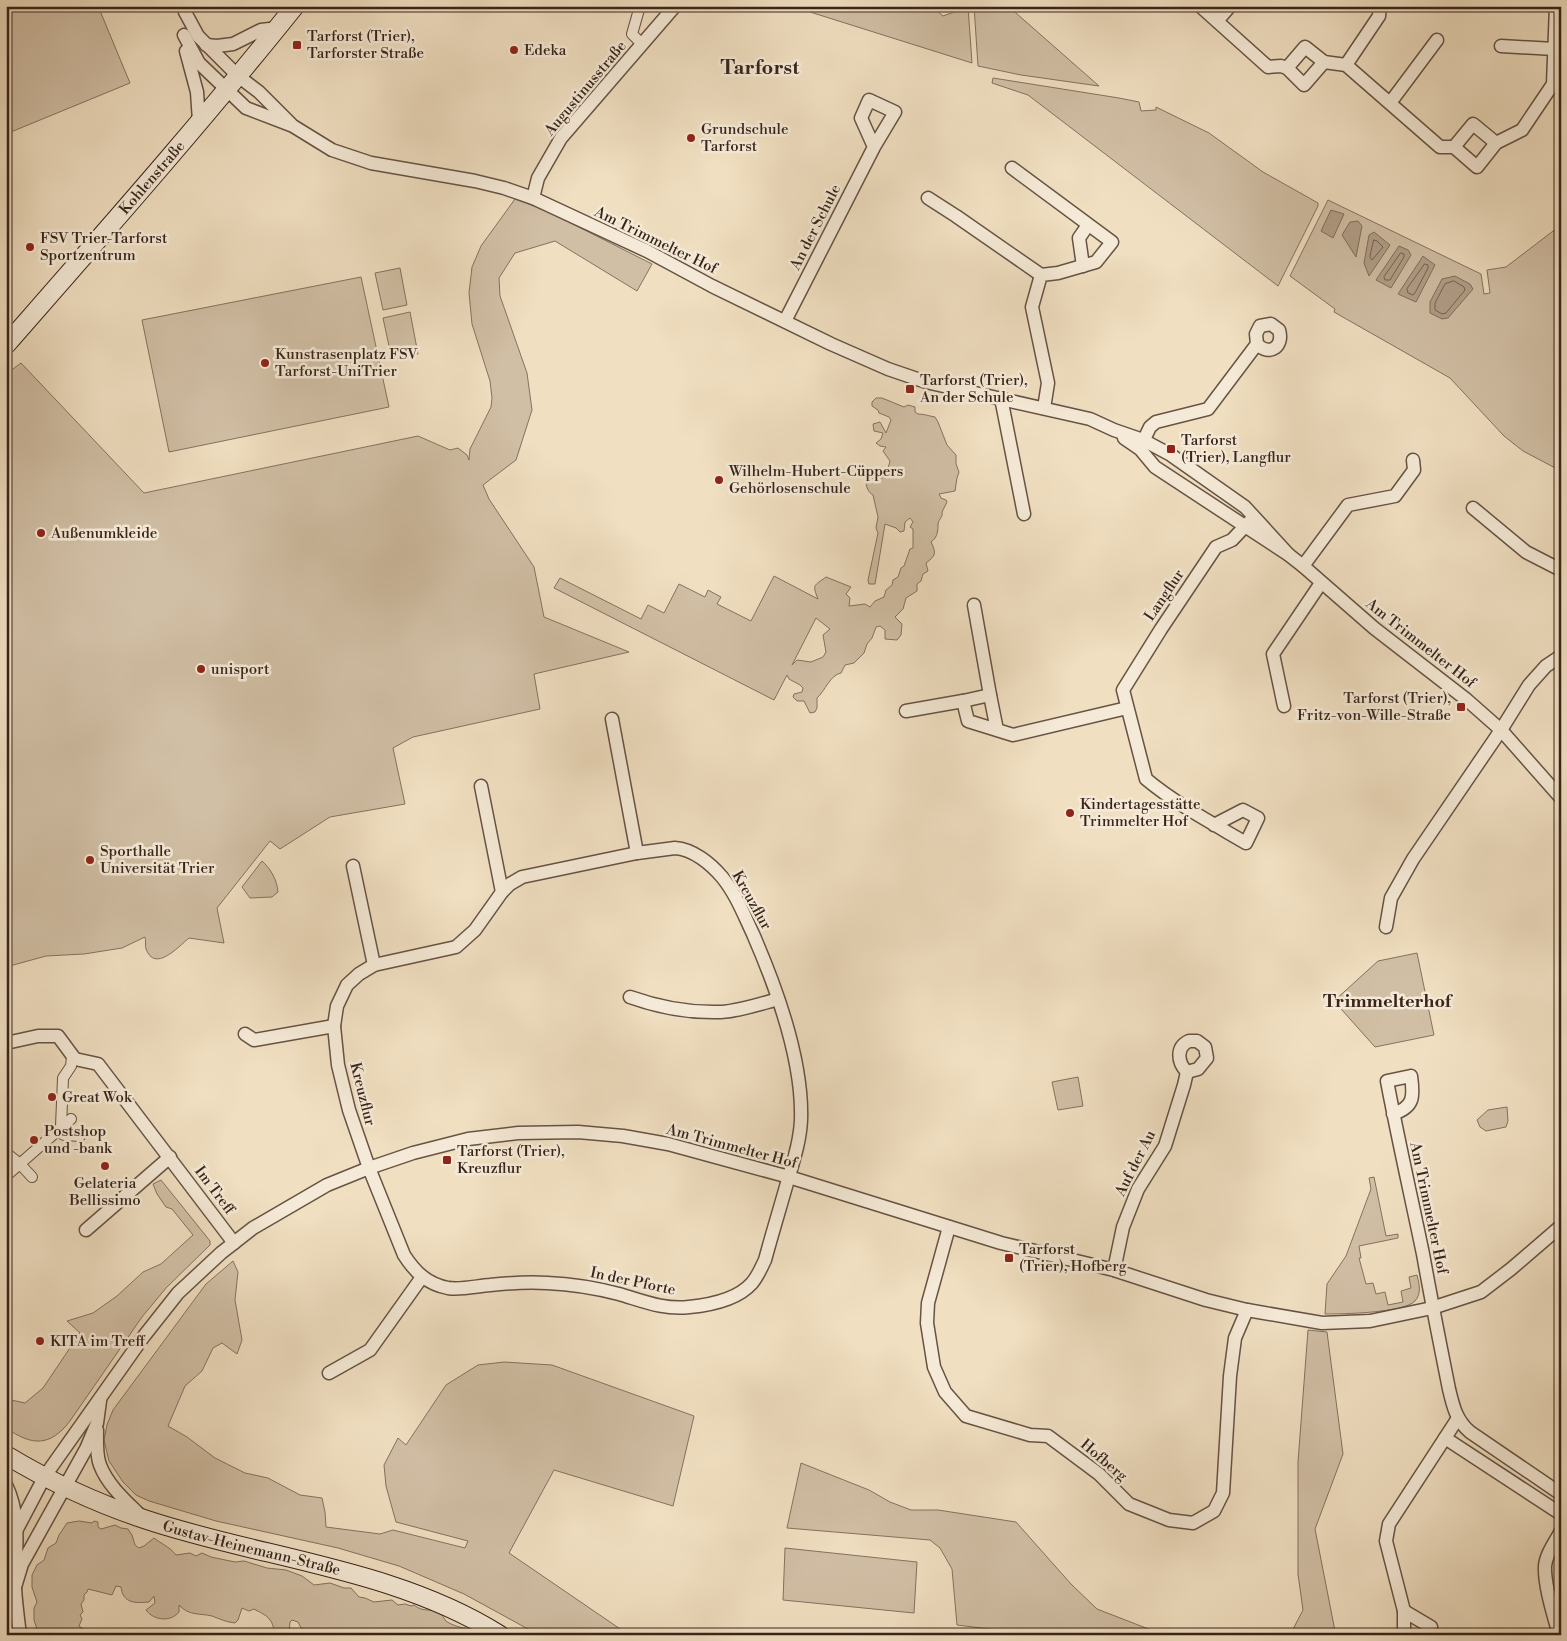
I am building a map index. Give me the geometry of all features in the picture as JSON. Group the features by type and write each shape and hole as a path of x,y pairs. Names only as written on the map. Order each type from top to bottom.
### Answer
{"main road":[{"name":"Kohlenstraße","path":"6,345 296,6"},
{"name":"Gustav-Heinemann-Straße","path":"6,1455 65,1486 144,1519 349,1573 386,1585 448,1608 500,1635"}],"street":[{"path":"640,6 632,34 642,44"},
{"name":"Augustinusstraße","path":"533,198 538,178 561,138 675,6"},
{"path":"1200,6 1268,67 1281,66 1287,68 1304,86 1324,62"},
{"path":"1217,21 1230,6"},
{"path":"1346,65 1380,16 1380,6"},
{"path":"1287,68 1305,47 1324,62 1346,65 1440,147 1454,147 1477,168 1496,143 1522,130 1553,84 1556,6"},
{"path":"185,9 184,36 186,56 197,92 199,121"},
{"name":"Am Trimmelter Hof","path":"185,9 188,20 206,45 238,76 259,92 293,126"},
{"path":"206,45 233,44 261,30 278,28"},
{"name":"Am Trimmelter Hof","path":"184,36 199,63 246,108 293,126 332,150 353,158 382,165 475,181 533,198 647,251 712,286 860,358 926,382 1090,419 1142,445 1171,455 1245,506 1289,554"},
{"path":"1390,103 1437,40"},
{"path":"1501,46 1554,49"},
{"path":"1454,147 1473,124 1496,143"},
{"name":"An der Schule","path":"785,322 874,147"},
{"path":"928,198 1041,275 1058,273 1096,262 1112,242 1012,168"},
{"path":"1083,266 1079,238 1088,225"},
{"path":"1041,275 1032,307 1048,383 1044,408"},
{"path":"1142,445 1150,427 1156,422 1208,409 1257,344"},
{"path":"1001,398 1024,514"},
{"name":"Am Trimmelter Hof","path":"1142,445 1155,466 1289,554 1374,628 1466,700 1501,730 1561,798"},
{"path":"1304,566 1348,505 1395,496 1414,470 1413,460"},
{"path":"1472,508 1526,552 1561,570"},
{"name":"Langflur","path":"1214,825 1158,789 1146,779 1123,690 1216,547 1232,540 1254,516"},
{"path":"1284,706 1273,654 1321,583"},
{"path":"974,605 997,730"},
{"path":"1386,927 1391,898 1413,859 1501,730 1529,685 1546,666 1561,656"},
{"path":"906,711 990,695"},
{"path":"963,701 968,721 1013,735 1127,708"},
{"path":"612,719 637,853"},
{"path":"481,786 502,892"},
{"name":"Kreuzflur","path":"368,1168 348,1110 342,1085 334,1026 337,1006 347,985 359,974 374,965 456,947 475,930 502,892 510,884 530,874 637,853 681,848 700,857 722,877 742,909 778,999 790,1040 800,1096 799,1139 789,1177"},
{"path":"353,866 374,965"},
{"path":"630,997 662,1006 722,1012 778,999"},
{"path":"245,1034 254,1040 334,1026"},
{"path":"6,1043 38,1036 58,1036 72,1057 71,1066 63,1078 66,1088 65,1103 59,1128 64,1135 80,1136"},
{"name":"Im Treff","path":"72,1057 98,1064 234,1243"},
{"name":"Auf der Au","path":"1114,1270 1123,1227 1138,1189 1165,1146 1187,1072"},
{"name":"Am Trimmelter Hof","path":"1393,1114 1423,1253 1432,1308"},
{"path":"6,1176 71,1119"},
{"name":"Am Trimmelter Hof","path":"16,1531 45,1476 144,1336 178,1292 234,1243 253,1228 327,1185 368,1168 413,1153 468,1139 518,1133 578,1132 623,1136 668,1144 789,1177 1026,1250 1114,1270 1206,1300 1246,1310 1322,1323 1370,1321 1432,1308 1481,1292 1561,1226"},
{"path":"6,1153 32,1177"},
{"path":"86,1230 170,1158"},
{"name":"In der Pforte","path":"368,1168 404,1255 412,1268 422,1277 435,1284 450,1288 516,1282 548,1283 577,1286 617,1294 670,1308 691,1307 711,1303 745,1290 758,1275 765,1260 789,1177"},
{"name":"Hofberg","path":"949,1227 928,1304 927,1323 934,1366 945,1392 966,1416 1030,1435 1048,1436 1099,1474 1129,1504 1169,1520 1192,1524 1214,1511 1223,1493 1230,1376 1235,1338 1246,1310"},
{"path":"329,1373 370,1350 422,1277"},
{"path":"1432,1308 1454,1411 1458,1418 1470,1432 1561,1494"},
{"name":"Am Trimmelter Hof","path":"101,1398 97,1423 99,1465 118,1492 144,1519"},
{"path":"1404,1635 1404,1611 1386,1541 1389,1524 1458,1418"},
{"name":"Am Trimmelter Hof","path":"15,1587 22,1564 86,1448 97,1423"},
{"path":"1445,1438 1561,1514"},
{"path":"6,1485 12,1497 16,1531 15,1587 20,1635"},
{"path":"1559,1635 1548,1592 1545,1566 1549,1553 1561,1531"},
{"path":"1404,1611 1431,1627 1427,1635"}],"shaded area":[{"path":"6,6 98,6 130,83 6,134"},
{"path":"812,6 931,6 943,16 968,7 972,63 810,12"},
{"path":"974,6 1008,6 1099,86 1021,75 978,66"},
{"path":"993,78 1139,102 1141,111 1156,110 1156,107 1209,133 1263,172 1318,203 1278,286 1028,95 992,83"},
{"name":"unisport","path":"515,199 547,211 652,264 637,291 555,241 515,253 499,278 500,296 527,373 532,410 516,460 483,485 489,499 534,567 544,617 629,652 534,674 540,709 413,737 393,748 405,804 330,817 280,849 270,841 217,908 224,943 189,938 167,956 155,959 150,956 146,949 145,937 122,948 84,954 46,956 6,967 6,374 21,363 144,493 418,436 450,450 458,448 467,455 469,460 470,449 491,407 492,398 490,381 472,324 469,293 472,267 481,246"},
{"path":"1328,200 1481,274 1484,294 1490,293 1487,270 1506,267 1561,225 1561,471 1523,451 1504,436 1450,378 1334,312 1335,309 1290,276"},
{"path":"400,268 407,305 383,310 375,273"},
{"name":"Kunstrasenplatz FSV Tarforst-UniTrier","path":"361,277 389,407 169,452 142,320"},
{"path":"410,312 418,354 392,360 383,318"},
{"path":"876,398 882,398 904,407 908,405 915,407 915,412 918,414 935,417 947,445 956,455 956,464 959,472 955,491 939,494 947,502 938,522 936,536 931,542 934,552 933,556 926,563 928,571 923,574 921,581 917,584 917,591 906,598 903,609 895,617 902,624 901,635 897,640 885,639 885,630 880,626 876,627 864,653 854,663 845,665 841,673 831,680 817,698 815,712 810,713 804,701 797,701 793,697 794,694 802,692 803,688 789,679 787,675 774,700 554,588 560,578 641,619 648,605 664,613 679,584 705,597 708,590 721,597 717,604 751,621 774,576 818,599 815,586 826,577 851,587 846,594 850,598 849,606 865,604 870,607 875,601 884,597 886,590 892,585 893,580 898,577 901,568 904,566 910,549 913,548 913,529 910,527 913,522 910,518 905,522 904,531 900,532 896,528 885,524 875,584 869,584 868,580 878,533 876,528 878,517 873,495 866,485 866,480 868,478 882,478 886,476 890,461 883,451 886,447 876,443 881,439 883,433 874,431 873,424 880,422 886,433 891,420 889,417 879,413 872,406 872,402","holes":["816,618 830,629 823,635 826,652 823,657 811,662 797,660 792,665"]},
{"path":"262,861 273,875 278,892 272,897 250,898 242,887"},
{"path":"1417,953 1434,1035 1375,1047 1334,1001 1378,961"},
{"path":"1078,1077 1083,1106 1058,1110 1052,1082"},
{"path":"1507,1107 1508,1121 1506,1127 1486,1131 1480,1127 1477,1120 1488,1110"},
{"path":"1374,1177 1386,1236 1398,1234 1398,1238 1359,1246 1361,1258 1359,1258 1366,1284 1373,1283 1376,1294 1385,1292 1388,1305 1403,1302 1401,1291 1411,1288 1409,1277 1417,1275 1419,1295 1409,1305 1399,1308 1372,1312 1325,1314 1327,1284 1346,1256 1371,1189 1369,1178"},
{"path":"161,1180 210,1241 210,1245 166,1288 142,1317 63,1430 55,1436 40,1441 32,1441 15,1434 6,1428 6,1397 25,1403 43,1388 80,1333 67,1321 93,1313 117,1296 143,1272 161,1264 193,1235 172,1209 166,1207 157,1194 153,1184"},
{"path":"233,1261 238,1272 235,1300 242,1340 237,1354 222,1343 213,1348 202,1371 185,1386 168,1426 187,1437 215,1458 245,1473 268,1478 300,1495 322,1498 326,1527 380,1534 393,1530 465,1548 468,1541 396,1522 386,1486 384,1465 398,1438 406,1445 446,1385 478,1365 504,1362 552,1365 694,1416 673,1506 554,1470 509,1553 629,1635 539,1635 464,1594 399,1566 338,1548 216,1521 149,1501 136,1495 123,1482 109,1461 104,1440 113,1410 206,1284"},
{"path":"1308,1330 1327,1332 1343,1454 1315,1529 1335,1631 1333,1635 1290,1635 1303,1610 1298,1574 1298,1462"},
{"path":"801,1463 869,1490 890,1502 911,1510 938,1510 1016,1522 1071,1584 1097,1609 1164,1635 1037,1635 957,1625 952,1569 940,1548 930,1540 787,1528"},
{"path":"79,1521 98,1522 98,1527 101,1529 115,1525 128,1529 135,1545 139,1548 154,1538 176,1555 190,1553 196,1556 202,1553 235,1562 244,1561 267,1568 286,1570 302,1576 314,1585 330,1583 344,1588 351,1588 359,1597 374,1602 392,1600 398,1605 414,1605 421,1609 437,1611 448,1622 469,1629 471,1635 305,1635 305,1630 301,1628 298,1622 292,1620 289,1633 279,1635 275,1632 269,1618 265,1615 254,1609 249,1611 242,1608 235,1623 212,1616 190,1613 179,1605 179,1612 176,1615 162,1619 149,1614 146,1610 155,1603 154,1596 149,1602 131,1601 124,1597 121,1587 116,1586 112,1595 88,1589 81,1604 83,1612 80,1615 82,1619 79,1626 83,1629 80,1633 83,1635 39,1635 34,1620 34,1608 37,1602 32,1587 32,1575 37,1565 44,1560 48,1548 56,1543 67,1523"},
{"path":"785,1548 917,1562 914,1613 783,1600"}],"water":[{"path":"1331,210 1344,214 1333,238 1321,231"},
{"path":"1358,221 1362,226 1356,257 1342,235 1350,222"},
{"path":"1374,232 1390,245 1369,276 1364,263 1369,235"},
{"path":"1399,246 1408,250 1411,255 1391,288 1376,280"},
{"path":"1423,256 1435,265 1416,302 1398,294"},
{"path":"1455,276 1470,284 1473,289 1448,318 1442,319 1430,313 1430,302 1442,279"}],"place":[{"name":"Tarforst (Trier), Tarforster Straße","path":"297,45"},
{"name":"Edeka","path":"514,50"},
{"name":"Grundschule Tarforst","path":"691,138"},
{"name":"FSV Trier-Tarforst Sportzentrum","path":"30,247"},
{"name":"Kunstrasenplatz FSV Tarforst-UniTrier","path":"265,363"},
{"name":"Tarforst (Trier), An der Schule","path":"910,389"},
{"name":"Tarforst (Trier), Langflur","path":"1171,449"},
{"name":"Wilhelm-Hubert-Cüppers Gehörlosenschule","path":"719,480"},
{"name":"Außenumkleide","path":"41,533"},
{"name":"unisport","path":"201,669"},
{"name":"Tarforst (Trier), Fritz-von-Wille-Straße","path":"1461,707"},
{"name":"Kindertagesstätte Trimmelter Hof","path":"1070,813"},
{"name":"Sporthalle Universität Trier","path":"90,860"},
{"name":"Great Wok","path":"52,1097"},
{"name":"Postshop und -bank","path":"34,1140"},
{"name":"Tarforst (Trier), Kreuzflur","path":"447,1160"},
{"name":"Gelateria Bellissimo","path":"105,1166"},
{"name":"Tarforst (Trier), Hofberg","path":"1009,1258"},
{"name":"KITA im Treff","path":"40,1341"}],"district":[{"name":"Tarforst","path":"760,67"},
{"name":"Trimmelterhof","path":"1387,1001"}]}
